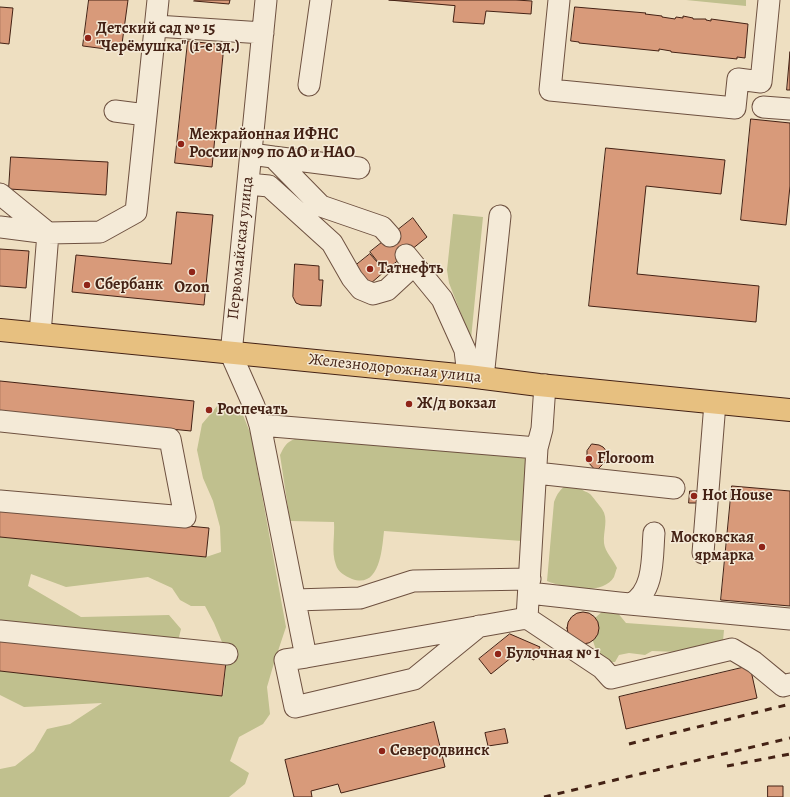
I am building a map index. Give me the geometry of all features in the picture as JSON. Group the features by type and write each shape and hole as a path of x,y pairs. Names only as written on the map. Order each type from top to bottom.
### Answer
{"main road":[{"name":"Железнодорожная улица","path":"0,330 476,377 715,403 790,406"}],"street":[{"path":"0,227 48,233 100,232 136,212 158,0"},
{"name":"Первомайская улица","path":"231,354 266,0"},
{"path":"309,85 321,0"},
{"path":"559,0 550,90 735,108 738,79 761,82 769,0"},
{"path":"156,26 263,33"},
{"path":"763,107 790,109"},
{"path":"115,111 146,115"},
{"path":"251,154 359,168"},
{"path":"273,156 321,206 382,227 390,236"},
{"path":"248,184 269,186 332,242 352,278 361,289 373,294 387,290 410,260 442,299 476,377"},
{"path":"0,194 48,233"},
{"path":"476,377 500,216"},
{"path":"40,334 48,233"},
{"path":"231,354 254,406 260,425 306,657"},
{"path":"527,618 537,448 542,429 545,385"},
{"path":"703,553 715,403"},
{"path":"0,421 170,439 185,517 0,501"},
{"path":"260,425 537,448"},
{"path":"536,473 674,488"},
{"path":"631,604 637,601 645,590 650,575 654,533"},
{"path":"295,600 360,598 413,581 530,586 631,604 790,619"},
{"path":"479,626 414,679 295,707 286,660 306,657 479,626 527,618 602,668 611,678 732,649 754,662 783,686 790,684"},
{"path":"0,631 227,654"}],"green space":[{"path":"686,0 746,0 746,6"},
{"path":"453,214 483,217 471,339 449,283 447,270"},
{"path":"218,405 241,410 251,435 286,627 267,687 270,714 263,724 239,737 230,761 249,773 245,784 229,797 0,797 0,769 15,766 34,751 47,729 70,724 102,703 24,707 0,695 0,671 223,696 227,654 205,606 191,606 180,600 172,588 148,577 66,587 31,574 28,586 81,617 169,615 181,629 178,641 0,630 0,537 206,557 221,552 220,527 213,501 203,478 197,450 202,424"},
{"path":"295,439 528,455 522,541 384,531 378,566 374,573 369,578 361,581 347,577 338,570 336,565 333,549 334,522 290,521 280,455 287,443"},
{"path":"568,484 580,487 583,491 590,494 604,513 604,543 607,552 617,568 614,577 609,583 601,587 583,589 573,588 547,581 554,502 559,492"},
{"path":"604,610 617,612 626,623 724,630 723,641 678,652 652,651 645,655 629,653 619,655 615,662 603,662 597,653 593,641 599,630 595,618"}],"building":[{"path":"89,0 128,0 121,51 83,46"},
{"path":"230,0 229,4 194,1"},
{"path":"389,0 532,1 531,14 486,11 484,24 453,22 455,6"},
{"path":"0,7 13,8 9,44 0,43"},
{"path":"575,7 646,13 645,14 675,19 676,17 683,18 683,16 693,19 706,19 711,21 711,19 748,24 745,58 737,57 737,59 671,52 659,49 659,51 571,41"},
{"path":"188,41 224,45 212,167 175,163"},
{"path":"790,52 790,90 787,90"},
{"path":"751,119 790,123 790,186 786,225 741,220"},
{"path":"606,148 725,160 721,194 646,186 637,274 759,286 756,322 589,306"},
{"path":"11,157 108,162 106,195 9,189"},
{"path":"177,212 213,215 204,305 72,292 76,255 171,264"},
{"path":"413,218 427,237 385,271 370,252"},
{"path":"0,249 29,251 26,288 0,286"},
{"name":"Татнефть","path":"370,254 385,271 370,284 355,266"},
{"path":"295,264 319,266 319,280 323,280 321,306 301,305 296,303 293,297"},
{"path":"0,381 194,401 191,431 0,412"},
{"path":"592,444 603,447 611,456 596,471 588,462 590,459 587,455 587,451"},
{"path":"732,486 790,491 790,606 721,600"},
{"path":"690,491 699,491 699,503 689,503"},
{"path":"0,508 209,528 206,557 0,537"},
{"path":"583,612 592,615 596,619 599,628 596,637 592,641 583,644 574,641 570,637 567,628 570,619 574,615"},
{"path":"510,634 540,647 534,660 517,653 491,674 479,659"},
{"path":"0,637 226,662 222,696 0,671"},
{"path":"750,666 757,698 626,729 619,697"},
{"name":"Северодвинск","path":"434,722 445,767 341,793 338,784 311,791 312,797 294,797 285,760"},
{"path":"505,729 508,743 488,746 485,733"},
{"path":"768,786 783,786 783,797 768,797"}],"railway":[{"path":"629,744 790,704"},
{"path":"544,797 790,738"},
{"path":"727,766 790,754"}],"place":[{"name":"Детский сад № 15 \"Черёмушка\" (1-е зд.)","path":"88,38"},
{"name":"Межрайонная ИФНС России №9 по АО и НАО","path":"181,144"},
{"name":"Татнефть","path":"370,269"},
{"name":"Ozon","path":"192,272"},
{"name":"Сбербанк","path":"87,285"},
{"name":"Ж/д вокзал","path":"409,404"},
{"name":"Роспечать","path":"209,410"},
{"name":"Floroom","path":"589,459"},
{"name":"Hot House","path":"694,496"},
{"name":"Московская ярмарка","path":"762,547"},
{"name":"Булочная № 1","path":"498,654"},
{"name":"Северодвинск","path":"382,751"}]}
